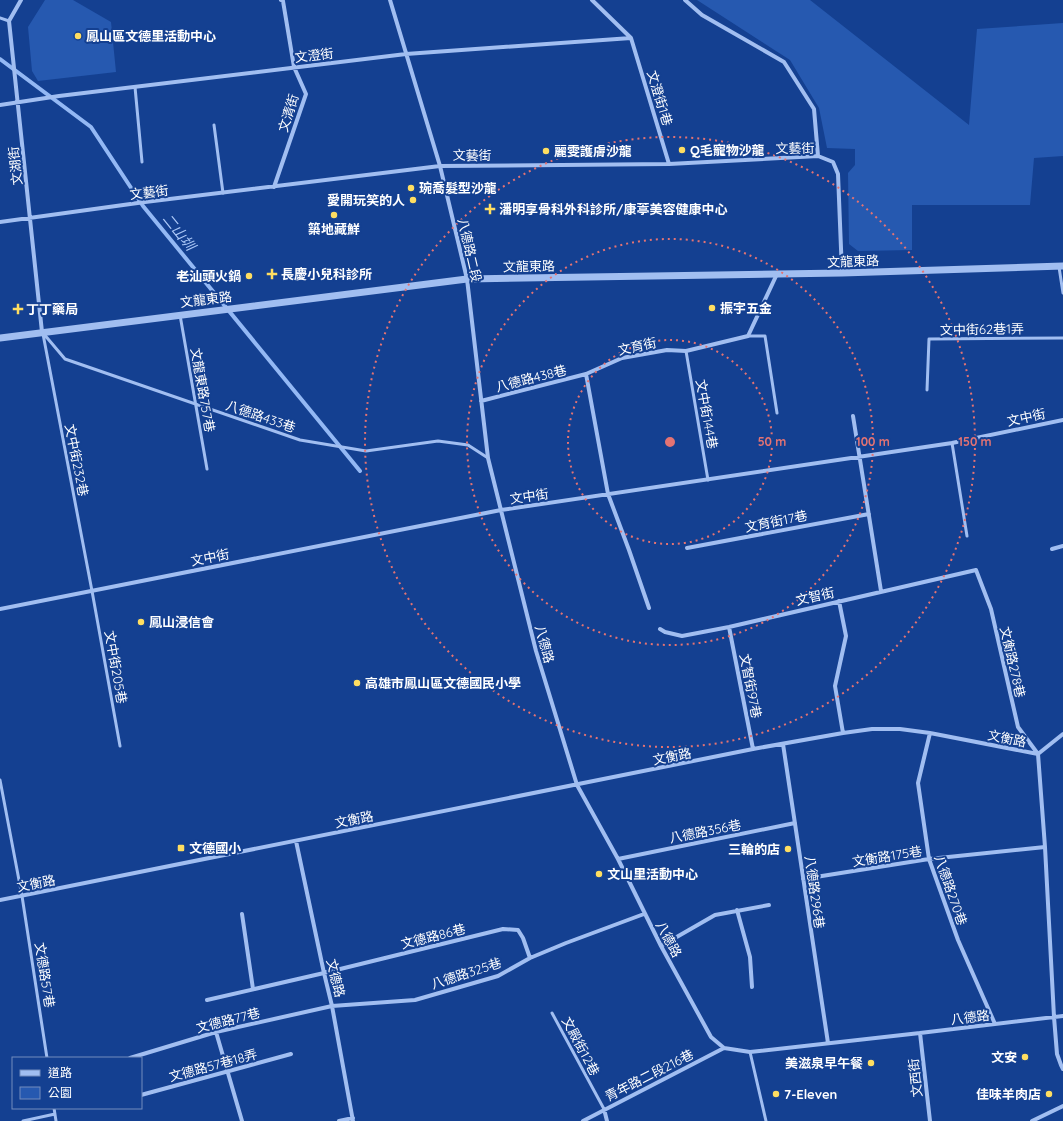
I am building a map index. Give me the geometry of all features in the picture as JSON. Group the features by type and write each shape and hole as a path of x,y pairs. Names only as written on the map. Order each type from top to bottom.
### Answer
{"street":[{"path":"9,21 21,0"},
{"name":"文清街","path":"274,187 306,94 294,67 283,1 281,0"},
{"name":"八德路二段","path":"390,0 440,166 467,278 488,458 501,510"},
{"path":"592,0 631,38"},
{"path":"685,0 702,15 784,62 814,109 818,156"},
{"name":"文湖街","path":"9,21 42,332"},
{"name":"文澄街","path":"0,105 43,98 406,54 631,38"},
{"name":"文澄街1巷","path":"631,38 669,164"},
{"name":"文藝街","path":"0,222 145,202 440,166 669,164 818,156 833,162 838,174 842,274"},
{"name":"文龍東路","path":"0,338 467,278 842,274 1061,266"},
{"path":"748,336 777,274"},
{"name":"文育街","path":"586,374 622,358 667,350 686,351 748,336"},
{"path":"586,374 608,494 649,608"},
{"name":"八德路438巷","path":"481,401 586,374"},
{"path":"853,416 881,591"},
{"name":"文中街","path":"0,609 501,510 952,443 1063,420"},
{"name":"八德路","path":"501,510 536,651 577,785 618,859 644,914 710,1037 724,1048 750,1052 1063,1016"},
{"name":"文育街17巷","path":"687,548 869,514"},
{"path":"1052,549 1063,546"},
{"name":"文智街","path":"660,629 664,632 682,636 729,627 976,570"},
{"name":"文衡路278巷","path":"976,570 991,609 1018,727 1038,754"},
{"path":"839,601 846,636 835,686 843,733"},
{"name":"文智街97巷","path":"729,627 753,749"},
{"name":"文衡路","path":"0,900 753,749 872,729 900,729 930,733 1038,754 1046,847 1054,1017 1057,1054 1063,1069"},
{"name":"八德路270巷","path":"930,733 918,784 929,859 958,940 995,1024"},
{"path":"1038,754 1063,734"},
{"name":"八德路296巷","path":"783,744 828,1043"},
{"name":"八德路356巷","path":"618,859 795,823"},
{"name":"文德路","path":"296,841 332,1006 353,1120"},
{"name":"文衡路175巷","path":"803,878 929,859 1046,847"},
{"path":"661,946 716,915 769,905"},
{"path":"737,910 750,957 752,987"},
{"path":"242,914 253,989"},
{"name":"八德路325巷","path":"332,1006 415,1000 498,976 530,958 644,914"},
{"name":"文德路86巷","path":"324,973 503,929 518,930 523,938 530,958"},
{"name":"文德路77巷","path":"207,1000 324,973"},
{"name":"文德路77巷","path":"133,1057 216,1032 332,1006"},
{"path":"216,1032 242,1121"},
{"name":"文西街","path":"920,1033 930,1121"},
{"name":"青年路二段216巷","path":"583,1121 724,1048"},
{"name":"文德路57巷18弄","path":"142,1095 290,1054"},
{"path":"1032,1121 1063,1106"},
{"path":"604,1109 607,1121"},
{"path":"339,1121 353,1120"}],"lane":[{"path":"0,18 9,21"},
{"path":"135,87 142,162"},
{"path":"214,125 223,193"},
{"path":"1061,266 1063,293"},
{"name":"文龍東路757巷","path":"180,315 207,469"},
{"name":"八德路433巷","path":"42,332 65,359 300,440 366,451 438,441 468,445 488,458"},
{"name":"文中街232巷","path":"42,332 92,591"},
{"path":"748,336 765,336 777,413"},
{"name":"文中街62巷1弄","path":"927,390 929,339 1063,338"},
{"name":"文中街144巷","path":"686,351 708,480"},
{"path":"952,443 967,536"},
{"name":"文中街205巷","path":"92,591 120,746"},
{"name":"文德路57巷","path":"0,780 22,896 47,1057"},
{"name":"文殿街12巷","path":"552,1013 604,1109"},
{"path":"750,1052 766,1121"},
{"path":"54,1109 56,1121"},
{"path":"23,1121 55,1114"}],"green space":[{"path":"45,0 73,0 111,22 116,72 38,81 32,71 28,27"},
{"path":"697,0 810,0 969,125 977,29 1063,23 1063,156 1034,158 1030,205 912,205 912,250 858,251 849,244 848,173 855,165 855,149 827,148 819,108 790,60"}],"waterway":[{"name":"二山圳","path":"0,59 91,127 143,206 360,471"}],"place":[{"name":"鳳山區文德里活動中心","path":"78,36"},
{"name":"Q毛寵物沙龍","path":"682,150"},
{"name":"麗雯護膚沙龍","path":"546,151"},
{"name":"琬喬髮型沙龍","path":"411,188"},
{"name":"愛開玩笑的人","path":"413,200"},
{"name":"潘明享骨科外科診所/康葶美容健康中心","path":"490,209"},
{"name":"築地藏鮮","path":"334,215"},
{"name":"長慶小兒科診所","path":"272,274"},
{"name":"老汕頭火鍋","path":"249,276"},
{"name":"振宇五金","path":"712,308"},
{"name":"丁丁藥局","path":"18,309"},
{"name":"鳳山浸信會","path":"141,622"},
{"name":"高雄市鳳山區文德國民小學","path":"357,683"},
{"name":"文德國小","path":"181,848"},
{"name":"三輪的店","path":"788,849"},
{"name":"文山里活動中心","path":"599,874"},
{"name":"文安","path":"1025,1057"},
{"name":"美滋泉早午餐","path":"871,1063"},
{"name":"7-Eleven","path":"776,1094"},
{"name":"佳味羊肉店","path":"1049,1094"}]}
